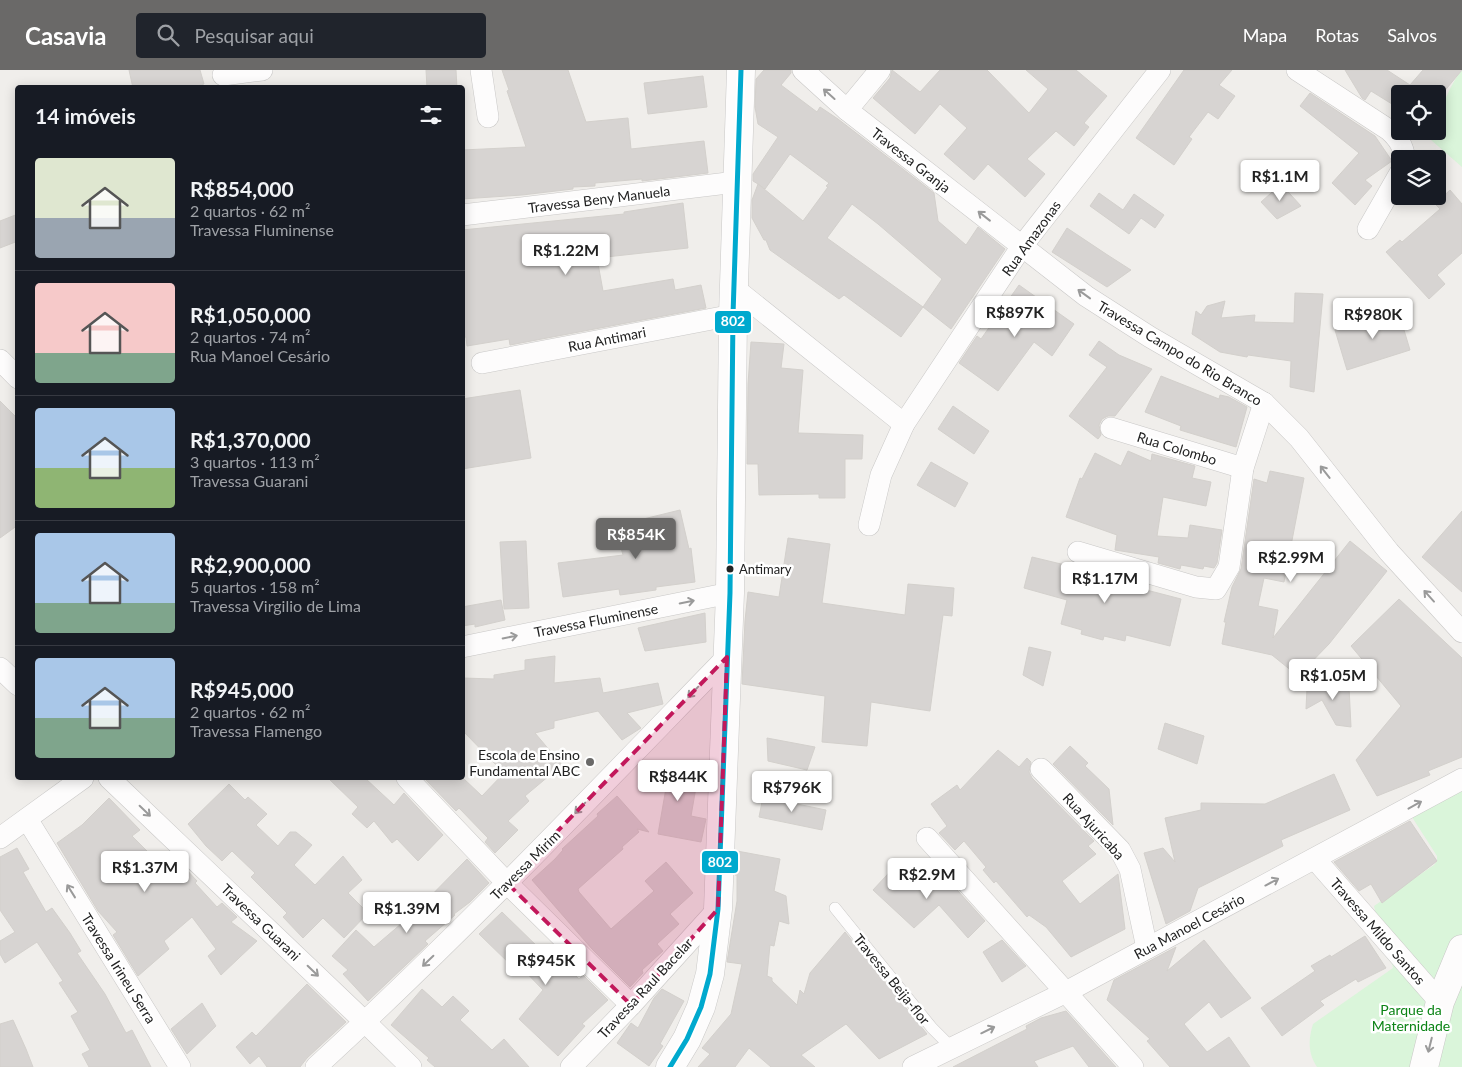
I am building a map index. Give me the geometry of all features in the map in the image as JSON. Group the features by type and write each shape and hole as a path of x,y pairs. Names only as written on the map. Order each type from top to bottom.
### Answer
{"street":[{"path":"223,76 262,70"},
{"path":"481,70 488,117"},
{"path":"670,1067 687,1039 701,1007 710,974 718,908 730,593 733,315 741,70"},
{"name":"Travessa Granja","path":"803,70 848,110 1022,246"},
{"path":"848,110 880,70"},
{"name":"Rua Amazonas","path":"869,525 881,475 904,424 1022,246 1160,70"},
{"path":"1298,70 1389,130 1398,139 1404,150"},
{"name":"Travessa Beny Manuela","path":"465,215 736,182"},
{"path":"1368,230 1391,190"},
{"name":"Travessa Campo do Rio Branco","path":"1022,246 1086,296 1150,337 1264,403 1299,438 1389,552 1462,632"},
{"path":"734,288 904,424"},
{"name":"Rua Antimari","path":"482,363 733,315"},
{"path":"0,360 15,375"},
{"path":"1078,552 1196,586 1216,589 1229,567 1242,468 1264,403"},
{"name":"Rua Colombo","path":"1111,428 1242,468"},
{"name":"Travessa Fluminense","path":"465,646 730,593"},
{"name":"Travessa Mirim","path":"316,1067 366,1022 507,883 727,657"},
{"path":"0,668 15,682"},
{"name":"Rua Ajuricaba","path":"1041,769 1120,850 1130,869 1147,948"},
{"name":"Rua Manoel Cesário","path":"913,1067 1066,992 1462,779"},
{"path":"0,838 80,780"},
{"name":"Travessa Guarani","path":"111,780 411,1067"},
{"path":"409,780 507,883 631,1005"},
{"name":"Travessa Irineu Serra","path":"27,819 180,1067"},
{"path":"927,838 1132,1067"},
{"name":"Travessa Mildo Santos","path":"1316,859 1440,1002"},
{"name":"Travessa Raul Bacelar","path":"571,1067 631,1005 718,908"},
{"path":"1424,1067 1440,1002 1462,949"}],"lane":[{"name":"Travessa Beija-flor","path":"835,908 932,1028 952,1048"}],"highlighted area":[{"path":"727,657 718,909 631,1005 507,883"}],"green space":[{"path":"1462,70 1462,167 1446,153 1446,150 1442,150 1431,140 1446,140 1446,98"},
{"name":"Parque da Maternidade","path":"1462,785 1462,1067 1317,1067 1312,1057 1310,1046 1313,1024 1393,968 1385,955 1374,906 1434,865 1437,861 1437,856 1412,817"}],"building":[{"path":"129,70 200,70 204,84 200,85 132,85"},
{"path":"426,70 456,70 457,85 427,85"},
{"path":"502,70 568,70 586,122 628,118 631,149 704,141 708,173 642,181 642,179 595,183 595,186 573,187 573,189 522,195 465,199 465,150 526,147 507,91 509,90"},
{"path":"764,70 791,70 791,73 781,85 817,112 820,107 838,119 934,193 938,221 966,245 978,227 1005,249 951,329 923,307 901,337 844,295 839,299 770,250 752,218 752,200 758,184 753,181 753,174 778,137 758,124 755,107 756,79","holes":["790,154 829,183 803,221 758,184 765,189","852,204 942,279 923,307 827,238"]},
{"path":"892,70 920,92 940,70 987,70 1029,113 1048,89 1026,70 1076,70 1107,96 1084,123 1089,127 1074,146 1056,131 1027,159 1045,174 1025,197 988,164 974,180 944,154 967,128 940,104 915,134 873,98 890,78"},
{"path":"1184,70 1232,70 1219,85 1235,96 1218,119 1208,112 1189,137 1192,139 1174,165 1136,138"},
{"path":"1345,70 1387,70 1410,85 1391,85 1391,103 1371,91 1365,100"},
{"path":"1423,70 1462,70 1446,89 1446,85 1410,85"},
{"path":"703,76 707,107 648,114 644,83"},
{"path":"1310,93 1375,136 1391,160 1391,162 1365,180 1372,186 1355,205 1332,183 1359,153 1300,106"},
{"path":"1281,184 1301,206 1277,219 1261,202"},
{"path":"1450,190 1462,204 1462,253 1437,275 1445,284 1429,299 1386,252 1400,240 1402,242 1440,209 1436,205 1446,205 1446,194"},
{"path":"1099,193 1123,210 1134,194 1164,215 1155,228 1141,218 1129,234 1090,206"},
{"path":"683,203 688,248 597,258 603,291 673,279 675,290 701,285 706,308 510,345 509,339 467,346 465,337 465,230 624,214 624,212"},
{"path":"15,215 15,242 0,248 0,221"},
{"path":"1067,228 1131,270 1107,287 1052,252"},
{"path":"1019,285 1074,324 1052,356 1034,342 998,391 959,363 977,336 981,339"},
{"path":"1295,293 1323,294 1314,392 1290,387 1291,361 1248,355 1247,357 1220,352 1192,334 1196,311 1201,315 1207,306 1225,301 1221,318 1255,315 1254,322 1294,323"},
{"path":"1398,310 1410,350 1347,370 1335,330"},
{"path":"1099,341 1119,355 1152,369 1115,416 1108,416 1102,419 1099,425 1101,435 1098,439 1069,416 1107,367 1089,355"},
{"path":"751,342 784,344 781,368 803,370 798,433 863,435 862,459 845,459 845,498 819,498 819,494 759,495 758,464 747,464 748,384"},
{"path":"1161,376 1219,399 1220,395 1229,397 1247,407 1236,447 1180,430 1181,426 1145,412"},
{"path":"520,390 531,458 465,469 465,399"},
{"path":"0,401 15,416 15,527 0,538"},
{"path":"953,406 989,431 974,454 938,429"},
{"path":"1128,451 1151,461 1152,454 1195,466 1192,478 1211,482 1206,506 1163,497 1157,536 1188,538 1190,525 1222,530 1217,563 1214,568 1204,566 1203,569 1181,565 1180,569 1158,563 1159,557 1115,550 1117,535 1066,517 1080,478 1082,479 1095,453 1121,466"},
{"path":"931,462 968,483 955,507 917,485"},
{"path":"1270,471 1304,478 1284,582 1264,578 1258,606 1278,610 1273,638 1350,541 1387,571 1329,644 1298,676 1272,655 1222,644 1226,622 1224,622 1232,587 1241,569 1254,479 1267,483"},
{"path":"680,510 689,549 691,548 695,582 656,587 656,590 620,595 619,589 563,597 558,563 623,555 615,526"},
{"path":"1462,511 1462,592 1422,557"},
{"path":"788,538 830,544 822,603 905,615 908,584 954,588 952,616 943,615 930,711 871,702 867,746 822,742 825,696 742,684 748,592 779,597"},
{"path":"526,541 529,608 504,609 500,542"},
{"path":"1032,557 1086,570 1085,574 1181,599 1170,646 1126,635 1125,641 1104,636 1103,640 1081,634 1082,630 1061,624 1067,600 1024,588"},
{"path":"1399,599 1462,658 1462,757 1428,771 1430,775 1377,796 1356,760 1401,706 1351,646"},
{"path":"501,600 505,620 475,627 475,624 465,626 465,606"},
{"path":"705,613 706,642 645,651 638,628"},
{"path":"1029,647 1051,652 1043,686 1023,675"},
{"path":"555,656 554,683 600,678 603,693 658,683 663,704 627,713 641,728 622,740 598,711 554,721 554,728 535,733 562,765 525,796 529,801 508,821 518,830 495,853 485,842 488,838 459,808 456,811 426,780 465,780 482,796 504,773 465,733 465,678 494,679 494,675 525,670 525,660"},
{"path":"1354,680 1355,684 1349,687 1351,727 1336,725 1322,700 1306,709 1307,688"},
{"path":"1165,723 1204,736 1197,764 1158,749"},
{"path":"767,738 815,747 807,770 768,761"},
{"path":"1070,746 1088,763 1085,766 1109,789 1113,825 1053,764"},
{"path":"998,750 1019,767 1027,758 1031,762 1029,772 1032,778 1094,841 1088,846 1096,854 1062,881 1080,904 1118,874 1125,929 1071,957 1046,927 1029,915 1027,917 996,881 994,883 983,870 986,867 964,841 955,850 939,833 947,826 931,804 957,785 960,790"},
{"path":"656,762 699,770 691,816 706,819 701,842 658,834 666,788 651,785"},
{"path":"1334,774 1350,810 1281,840 1283,846 1198,888 1190,911 1166,924 1144,853 1163,848 1175,862 1165,818 1201,810 1201,803 1265,804"},
{"path":"330,780 367,780 394,805 404,793 443,835 418,861 397,839 392,843 374,821 367,828 352,814 358,807"},
{"path":"229,784 245,800 248,797 267,814 256,825 278,846 290,832 296,832 312,845 294,865 315,885 343,856 362,880 348,893 368,913 344,938 323,918 303,938 283,917 287,913 251,877 255,873 232,851 222,861 206,846 188,824"},
{"path":"617,796 649,832 637,829 639,832 578,889 579,892 611,929 654,891 645,881 666,862 693,893 670,914 679,924 657,944 663,951 642,970 643,973 630,987 592,949 532,880"},
{"path":"763,797 826,810 822,830 759,817"},
{"path":"109,798 140,830 132,836 153,857 159,852 176,874 184,867 197,881 195,883 217,907 222,903 237,917 231,922 257,941 221,975 208,956 216,949 192,917 164,941 169,949 138,976 113,935 117,932 98,911 57,843 82,825"},
{"path":"1410,821 1437,861 1382,903 1371,884 1359,891 1334,862"},
{"path":"17,848 29,869 23,872 46,912 52,908 70,933 81,951 77,953 105,994 126,1033 132,1030 151,1067 89,1067 82,1054 90,1050 71,1016 78,1012 59,983 63,981 37,942 5,963 0,954 0,941 15,932 0,910 0,857"},
{"path":"737,851 780,859 774,891 786,896 789,924 779,921 774,946 770,945 767,976 772,978 772,981 797,1005 800,990 804,994 810,973 845,932 927,1034 879,1059 846,1024 801,1055 815,1067 771,1067 749,1048 735,1067 698,1067 710,1054 702,1048 731,1014 742,964 727,962 737,901 737,875 735,875"},
{"path":"467,859 489,883 425,941 428,944 368,1001 343,974 348,970 332,956 356,930 374,947 415,912"},
{"path":"898,863 924,889 941,872 985,921 968,938 939,905 914,928 873,890"},
{"path":"502,912 543,952 547,948 579,979 583,975 608,1000 582,1024 585,1026 558,1056 519,1019 543,990 518,964 514,968 479,934"},
{"path":"1365,936 1386,968 1358,982 1356,979 1320,1001 1324,1005 1282,1036 1261,1008 1315,971 1311,966 1330,955 1331,957"},
{"path":"1002,940 1026,966 1002,982 983,952"},
{"path":"1204,940 1251,998 1221,1018 1209,1002 1184,1024 1207,1052 1229,1037 1250,1067 1170,1067 1147,1041 1150,1039 1107,1000 1114,980 1176,947 1167,971"},
{"path":"307,984 346,1022 307,1058 300,1067 267,1067 259,1056 250,1064 236,1047 252,1032 256,1036"},
{"path":"422,989 442,1007 453,996 469,1011 460,1020 492,1050 504,1039 529,1067 435,1067 427,1060 429,1058 391,1025"},
{"path":"662,989 684,1001 660,1044 663,1046 649,1066 617,1043 631,1023 638,1028 654,998"},
{"path":"202,1003 216,1026 187,1054 171,1029"},
{"path":"1066,1011 1116,1067 1089,1067 1073,1046 1034,1061 1038,1067 953,1067 1027,1029 1026,1026 1041,1018"},
{"path":"13,1020 33,1067 0,1067 0,1024"}],"transit line":[{"name":"802","path":"670,1067 687,1039 701,1007 710,974 718,909 730,593 733,315 741,70"}],"place":[{"name":"Antimary","path":"730,569"},
{"name":"Escola de Ensino Fundamental ABC","path":"590,762"}]}
